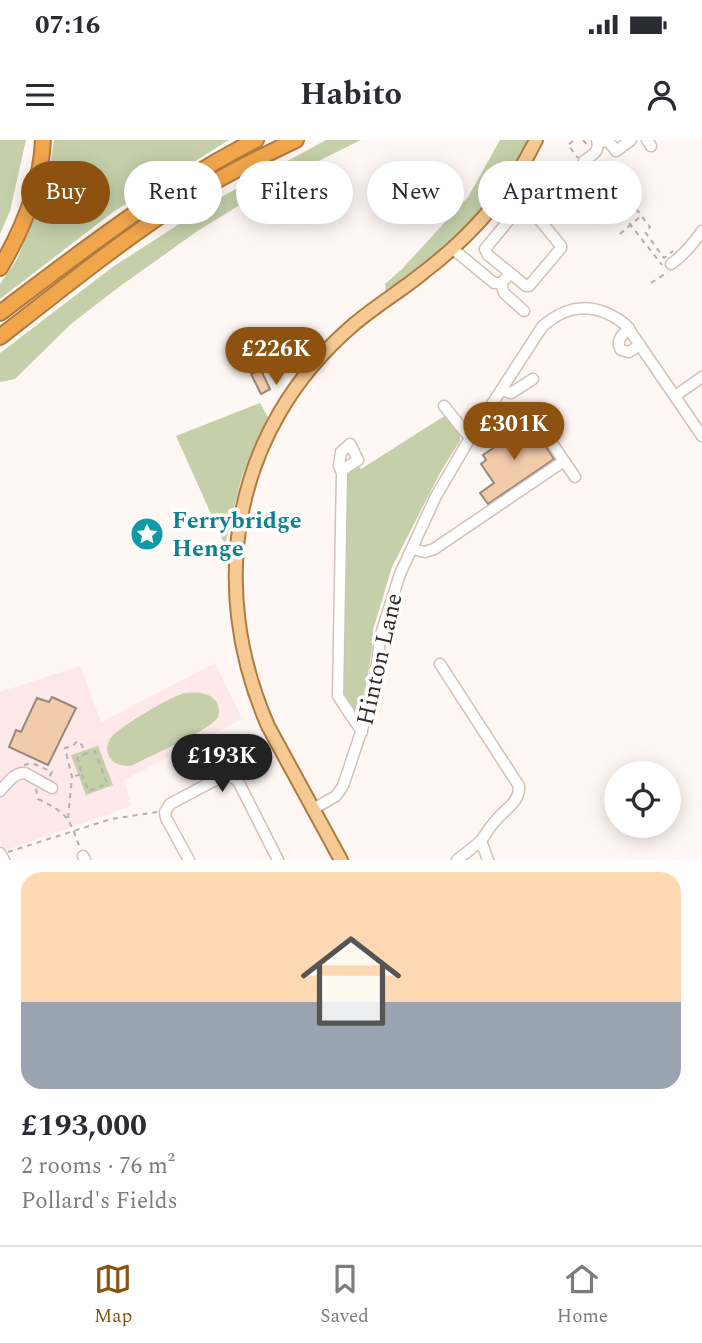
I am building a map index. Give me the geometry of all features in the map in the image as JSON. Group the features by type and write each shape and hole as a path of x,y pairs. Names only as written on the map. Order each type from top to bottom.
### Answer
{"highway":[{"path":"0,268 23,225 32,199 39,173 43,140"},
{"path":"0,313 107,232 159,197 256,140"},
{"path":"0,337 120,244 185,200 251,161 296,140"}],"main road":[{"path":"341,860 268,726 245,664 238,625 235,566 243,507 265,441 289,398 325,351 361,318 422,274 477,227 519,172 536,140"}],"street":[{"path":"584,161 598,148 598,141 609,142 616,151 631,140"},
{"path":"525,202 560,243 561,248 529,286 510,274 488,255 485,249 525,202"},
{"path":"671,262 691,247 702,231"},
{"path":"453,249 494,283 501,283 510,274"},
{"path":"501,283 504,293 524,311"},
{"name":"Hinton Lane","path":"313,809 340,792 372,699 381,634 400,574 436,496 542,327 568,311 597,309 621,320 629,328"},
{"path":"640,345 625,352 618,346 618,341 629,328 702,436"},
{"path":"675,396 702,377"},
{"path":"501,390 511,393 533,379"},
{"path":"444,406 470,438"},
{"path":"537,421 575,477"},
{"path":"342,473 358,460 350,444 340,454 342,473 338,696 362,732"},
{"path":"412,549 425,552 434,549 564,461"},
{"path":"440,664 519,786 520,792 481,841 457,860"},
{"path":"0,792 17,774 25,773 52,788"},
{"path":"189,860 165,812 170,804 221,777 230,776 238,780 278,860"},
{"path":"481,841 488,860"},
{"path":"0,854 4,860"}],"path":[{"path":"573,140 568,145 631,225 671,262 682,262 651,284"},
{"path":"594,153 600,161"},
{"path":"642,217 650,227 645,232 664,258 674,250 671,262"},
{"path":"620,233 631,225"},
{"path":"68,818 72,777 65,748 73,746 77,741 82,745 85,754"},
{"path":"95,751 107,784 88,791 77,757 85,754 95,751"},
{"path":"29,762 37,773 34,779 38,799 58,809 68,818 84,858"},
{"path":"72,777 82,774"},
{"path":"0,854 111,819 165,812"}],"shaded area":[{"path":"215,663 242,719 124,780 131,806 4,851 0,837 0,692 80,666 101,722"}],"green space":[{"path":"0,140 26,140 10,211 0,234"},
{"path":"54,140 229,140 195,161 124,161 124,205 110,214 110,161 51,161"},
{"path":"326,140 361,140 318,161 287,161"},
{"path":"500,140 528,140 516,161 488,161"},
{"path":"478,179 477,215 432,256 386,292 385,284 443,224 464,224 464,201"},
{"path":"236,189 236,207 222,216 222,197"},
{"path":"32,224 97,224 0,299 0,284 16,261"},
{"path":"179,224 209,224 71,324 15,379 0,382 0,353 114,266"},
{"path":"260,403 268,417 242,476 225,545 176,436"},
{"path":"446,415 460,436 460,441 441,471 392,567 373,630 362,711 354,719 338,696 342,473 355,462 361,469"},
{"path":"185,693 202,693 213,698 218,707 218,717 192,736 131,766 120,765 111,759 107,747 115,734 145,713"},
{"path":"98,746 113,785 86,795 71,755"}],"building":[{"path":"261,370 270,389 261,394 251,374"},
{"path":"530,423 554,459 488,504 480,493 494,483 481,464 486,460 483,455"},
{"path":"52,697 76,708 48,765 9,747 16,730 21,732 37,698 49,702"}],"place":[{"name":"Ferrybridge Henge","path":"147,534"}]}
